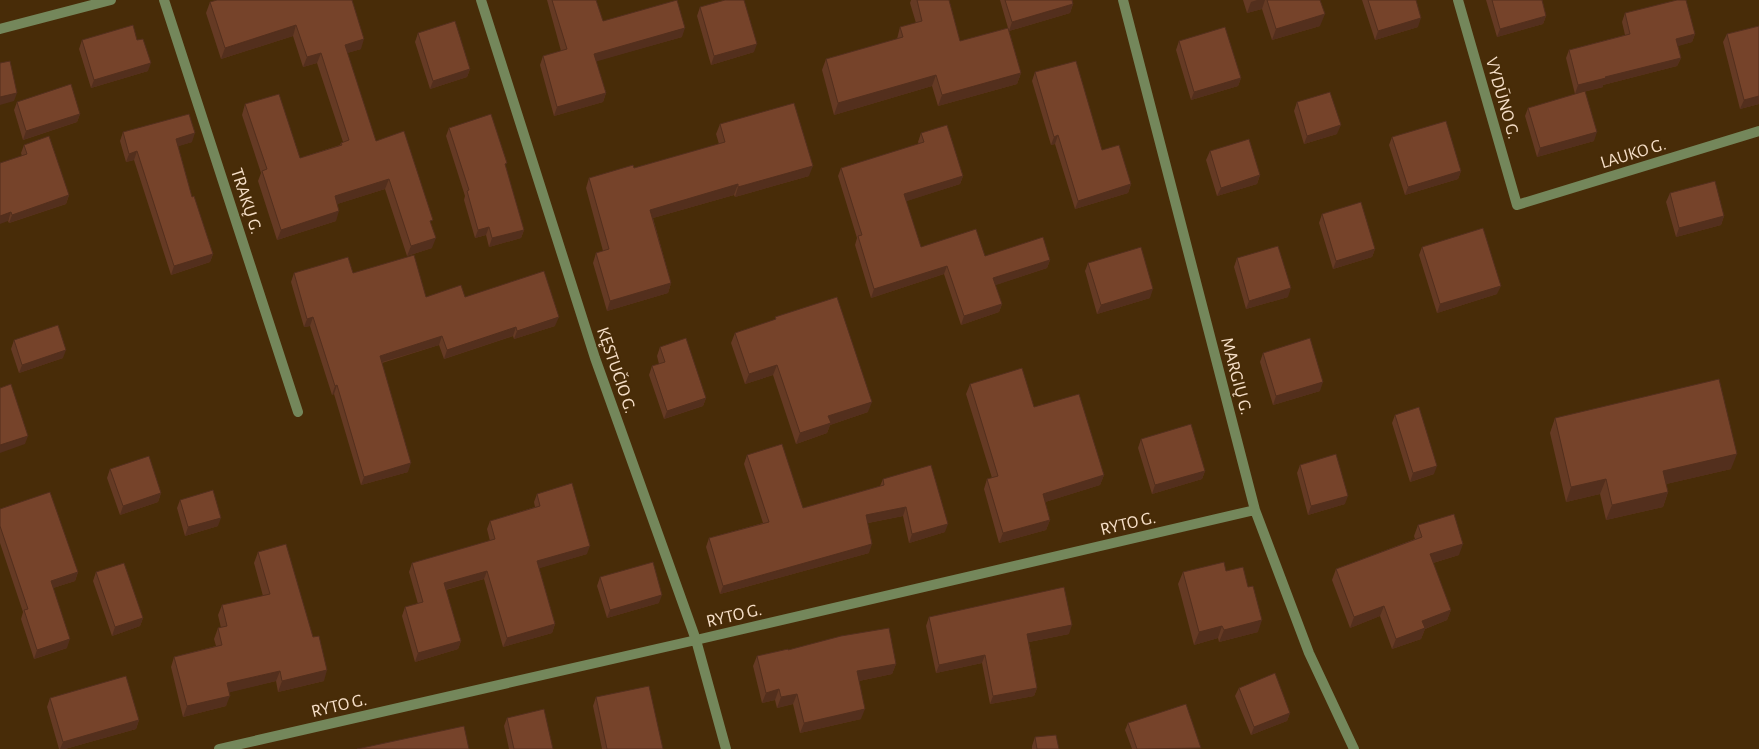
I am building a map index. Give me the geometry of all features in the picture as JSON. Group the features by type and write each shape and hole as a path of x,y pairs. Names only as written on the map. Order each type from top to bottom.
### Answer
{"street":[{"path":"0,29 110,0"},
{"name":"TRAKŲ G.","path":"164,0 298,412"},
{"name":"KĘSTUČIO G.","path":"481,0 595,358 696,640 726,749"},
{"name":"MARGIŲ G.","path":"1122,0 1255,510 1309,653 1354,749"},
{"name":"VYDŪNO G.","path":"1458,0 1517,205"},
{"name":"LAUKO G.","path":"1517,205 1759,132"},
{"name":"RYTO G.","path":"219,749 1255,510"}],"building":[{"path":"217,0 352,0 364,39 345,45 376,141 404,131 433,220 430,221 436,238 411,246 389,179 335,196 339,211 281,230 262,171 267,169 245,104 279,94 300,158 342,145 341,143 349,140 321,53 307,57 296,25 225,48 210,2"},
{"path":"552,0 596,0 603,21 677,0 685,28 594,54 606,93 557,107 543,56 567,49"},
{"path":"725,0 744,0 757,44 714,56 700,7"},
{"path":"917,0 949,0 960,41 1008,28 1021,73 942,95 936,75 838,103 826,59 903,37 900,27 922,21"},
{"path":"1005,0 1072,0 1073,4 1012,22"},
{"path":"1267,0 1320,0 1325,14 1276,29"},
{"path":"1368,0 1416,0 1421,18 1378,31"},
{"path":"1492,0 1542,0 1546,16 1500,29"},
{"path":"1677,0 1686,0 1695,34 1676,39 1681,58 1578,85 1569,50 1630,34 1625,13"},
{"path":"455,21 470,69 433,81 418,33"},
{"path":"133,25 137,40 143,39 151,63 94,80 82,40"},
{"path":"1759,26 1759,96 1744,100 1727,34"},
{"path":"1225,27 1241,78 1194,92 1179,41"},
{"path":"10,61 17,93 0,97 0,63"},
{"path":"1076,61 1102,150 1119,145 1131,184 1078,201 1058,135 1054,137 1035,72"},
{"path":"71,84 80,114 26,131 17,102"},
{"path":"1585,91 1597,132 1540,148 1528,108"},
{"path":"1330,92 1341,125 1307,136 1297,102"},
{"path":"794,103 813,166 738,187 738,184 650,210 671,283 610,301 596,253 609,249 589,178 633,165 634,168 725,142 720,124"},
{"path":"189,114 195,133 176,139 192,197 194,196 213,254 174,266 137,151 129,154 123,132"},
{"path":"491,114 507,163 505,164 524,230 492,238 489,227 478,230 467,191 469,190 449,128"},
{"path":"1446,121 1461,171 1408,187 1392,137"},
{"path":"947,125 963,176 904,194 921,247 976,229 985,256 1043,237 1050,260 993,278 1002,304 964,316 947,266 874,289 858,236 862,235 841,168 924,142 921,133"},
{"path":"49,136 69,195 12,215 11,212 0,216 0,163 27,154 24,145"},
{"path":"1249,139 1260,175 1221,188 1210,151"},
{"path":"1715,181 1724,216 1679,228 1670,193"},
{"path":"1361,202 1375,249 1336,261 1322,214"},
{"path":"1483,228 1501,286 1440,304 1422,247"},
{"path":"1278,246 1291,288 1249,301 1237,258"},
{"path":"1141,247 1153,289 1101,305 1088,263"},
{"path":"414,255 426,297 461,285 465,297 544,271 559,317 517,331 516,327 447,350 442,336 380,356 411,463 364,477 337,385 335,386 313,317 307,319 294,273 348,257 353,273"},
{"path":"837,297 872,402 828,416 831,423 800,433 777,365 749,374 735,333 776,319 775,317"},
{"path":"58,325 66,350 22,365 14,340"},
{"path":"686,338 706,398 667,411 652,366 665,362 660,347"},
{"path":"1310,338 1323,382 1276,396 1263,353"},
{"path":"1022,368 1034,407 1079,394 1104,475 1043,494 1050,520 1003,533 987,479 998,476 970,384"},
{"path":"1719,379 1737,454 1663,471 1668,492 1612,505 1606,479 1571,487 1555,418"},
{"path":"11,384 28,436 0,445 0,388"},
{"path":"1419,407 1437,466 1413,473 1395,415"},
{"path":"1191,424 1205,471 1155,485 1141,439"},
{"path":"782,444 803,508 884,485 883,479 931,465 948,524 912,534 906,507 866,515 872,544 723,586 709,538 769,522 747,455"},
{"path":"1336,454 1348,496 1311,506 1300,465"},
{"path":"149,456 161,493 123,506 110,469"},
{"path":"572,483 590,546 537,561 555,624 507,638 487,571 444,583 461,641 418,653 405,607 423,602 412,563 495,539 490,521 540,506 537,494"},
{"path":"213,490 221,518 188,527 180,500"},
{"path":"50,492 78,572 51,581 70,639 37,650 24,610 28,609 0,526 0,509"},
{"path":"1454,514 1463,544 1430,554 1451,610 1422,621 1425,628 1396,639 1384,606 1354,617 1336,569 1422,537 1418,525"},
{"path":"286,544 313,637 319,636 327,670 282,681 280,671 227,683 230,696 187,706 174,657 222,645 218,628 227,626 222,605 270,594 258,552"},
{"path":"653,562 662,595 610,610 600,577"},
{"path":"1224,562 1226,571 1243,567 1248,587 1253,586 1262,620 1224,630 1222,626 1199,632 1183,572"},
{"path":"124,563 143,618 115,627 96,572"},
{"path":"1064,587 1072,625 1027,634 1037,688 993,696 985,655 939,665 929,617"},
{"path":"889,628 896,664 857,671 865,709 804,723 797,694 781,697 779,689 766,693 757,656 841,636"},
{"path":"1275,673 1290,713 1254,727 1239,688"},
{"path":"126,676 139,720 63,742 50,698"},
{"path":"649,686 663,749 607,749 596,697"},
{"path":"1186,704 1201,748 1137,749 1128,723"},
{"path":"544,709 553,749 514,749 507,718"},
{"path":"464,726 469,749 357,749"},
{"path":"1056,735 1059,749 1037,749 1035,737"}]}
